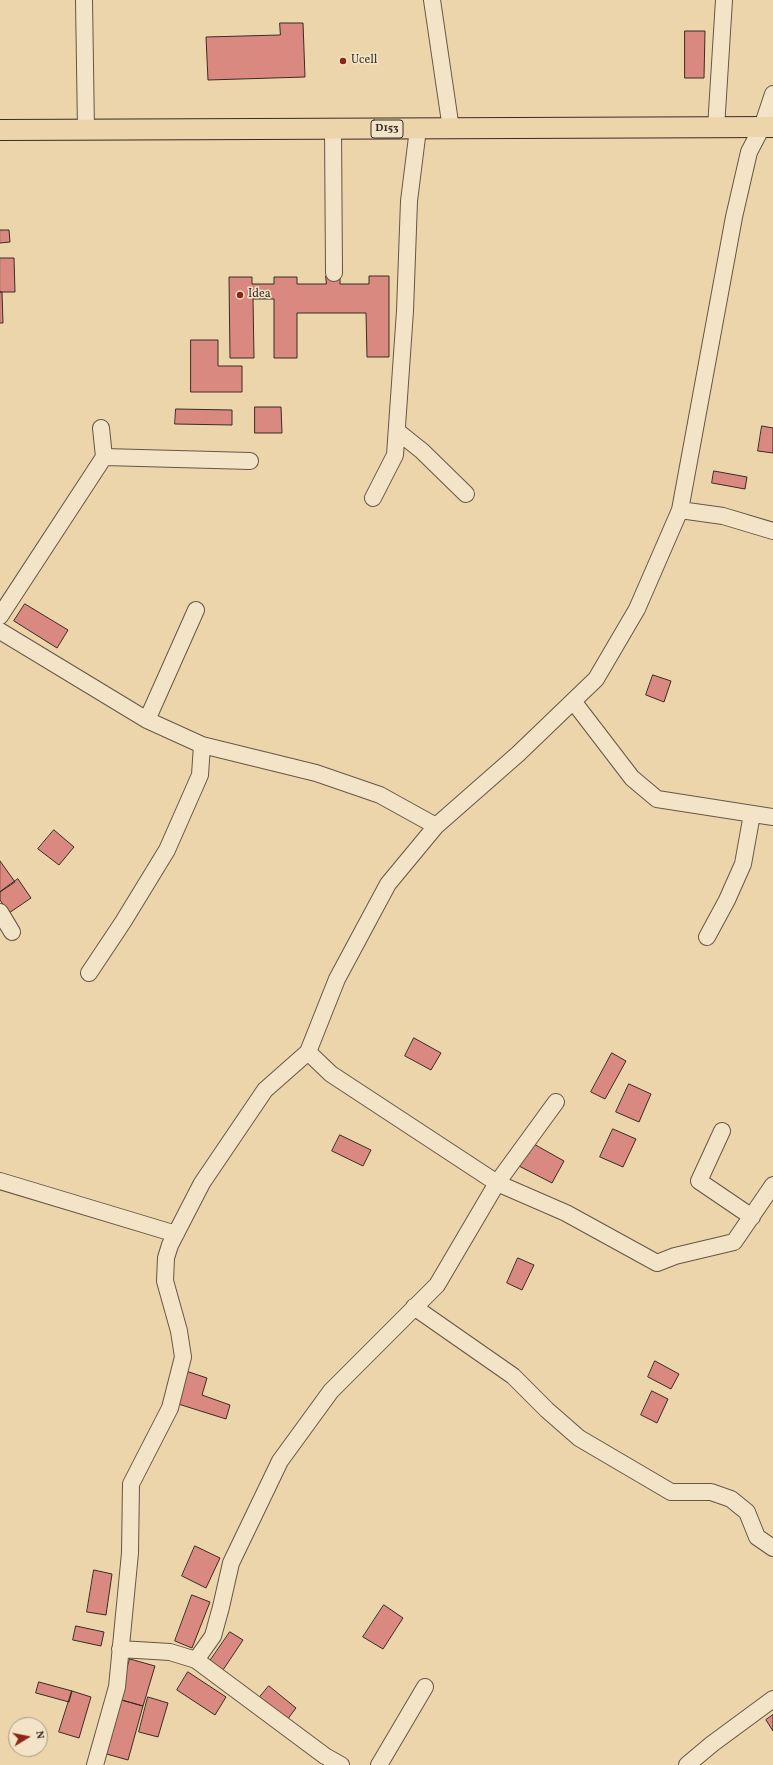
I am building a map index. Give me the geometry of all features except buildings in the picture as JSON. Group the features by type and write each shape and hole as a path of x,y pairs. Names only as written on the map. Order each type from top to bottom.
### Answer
{"main road":[{"name":"D153","path":"0,130 768,127"}],"street":[{"path":"84,0 86,130"},
{"path":"432,0 451,129"},
{"path":"716,128 724,0"},
{"path":"95,1765 117,1687 130,1553 131,1484 170,1408 183,1357 179,1331 165,1281 166,1258 170,1245 202,1183 265,1090 308,1052 337,979 388,884 436,826 518,754 596,679 637,609 680,510 734,217 749,152 768,127 773,94"},
{"path":"333,129 334,274"},
{"path":"373,498 395,455 405,311 409,201 418,129"},
{"path":"0,616 104,457 101,428"},
{"path":"397,431 422,451 466,494"},
{"path":"104,457 250,461"},
{"path":"680,510 723,516 773,531"},
{"path":"147,720 196,610"},
{"path":"0,631 147,720 202,745 316,773 380,795 436,826"},
{"path":"573,701 632,778 657,799 773,817"},
{"path":"89,973 123,922 167,850 200,775 202,745"},
{"path":"707,937 727,900 743,864 752,814"},
{"path":"0,912 12,932"},
{"path":"308,1052 331,1074 497,1183 566,1213 657,1263 675,1256 734,1242 773,1185"},
{"path":"196,1660 213,1636 231,1563 280,1462 331,1391 437,1284 497,1183 556,1102"},
{"path":"722,1131 698,1182 752,1217"},
{"path":"0,1181 176,1234"},
{"path":"414,1307 513,1376 547,1410 579,1438 671,1492 711,1492 731,1499 747,1512 757,1537 773,1548"},
{"path":"120,1649 170,1652 196,1660 325,1756 342,1765"},
{"path":"379,1765 425,1687"},
{"path":"687,1765 712,1744 773,1699"}],"place":[{"name":"Ucell","path":"343,61"},
{"name":"Idea","path":"240,295"}]}
